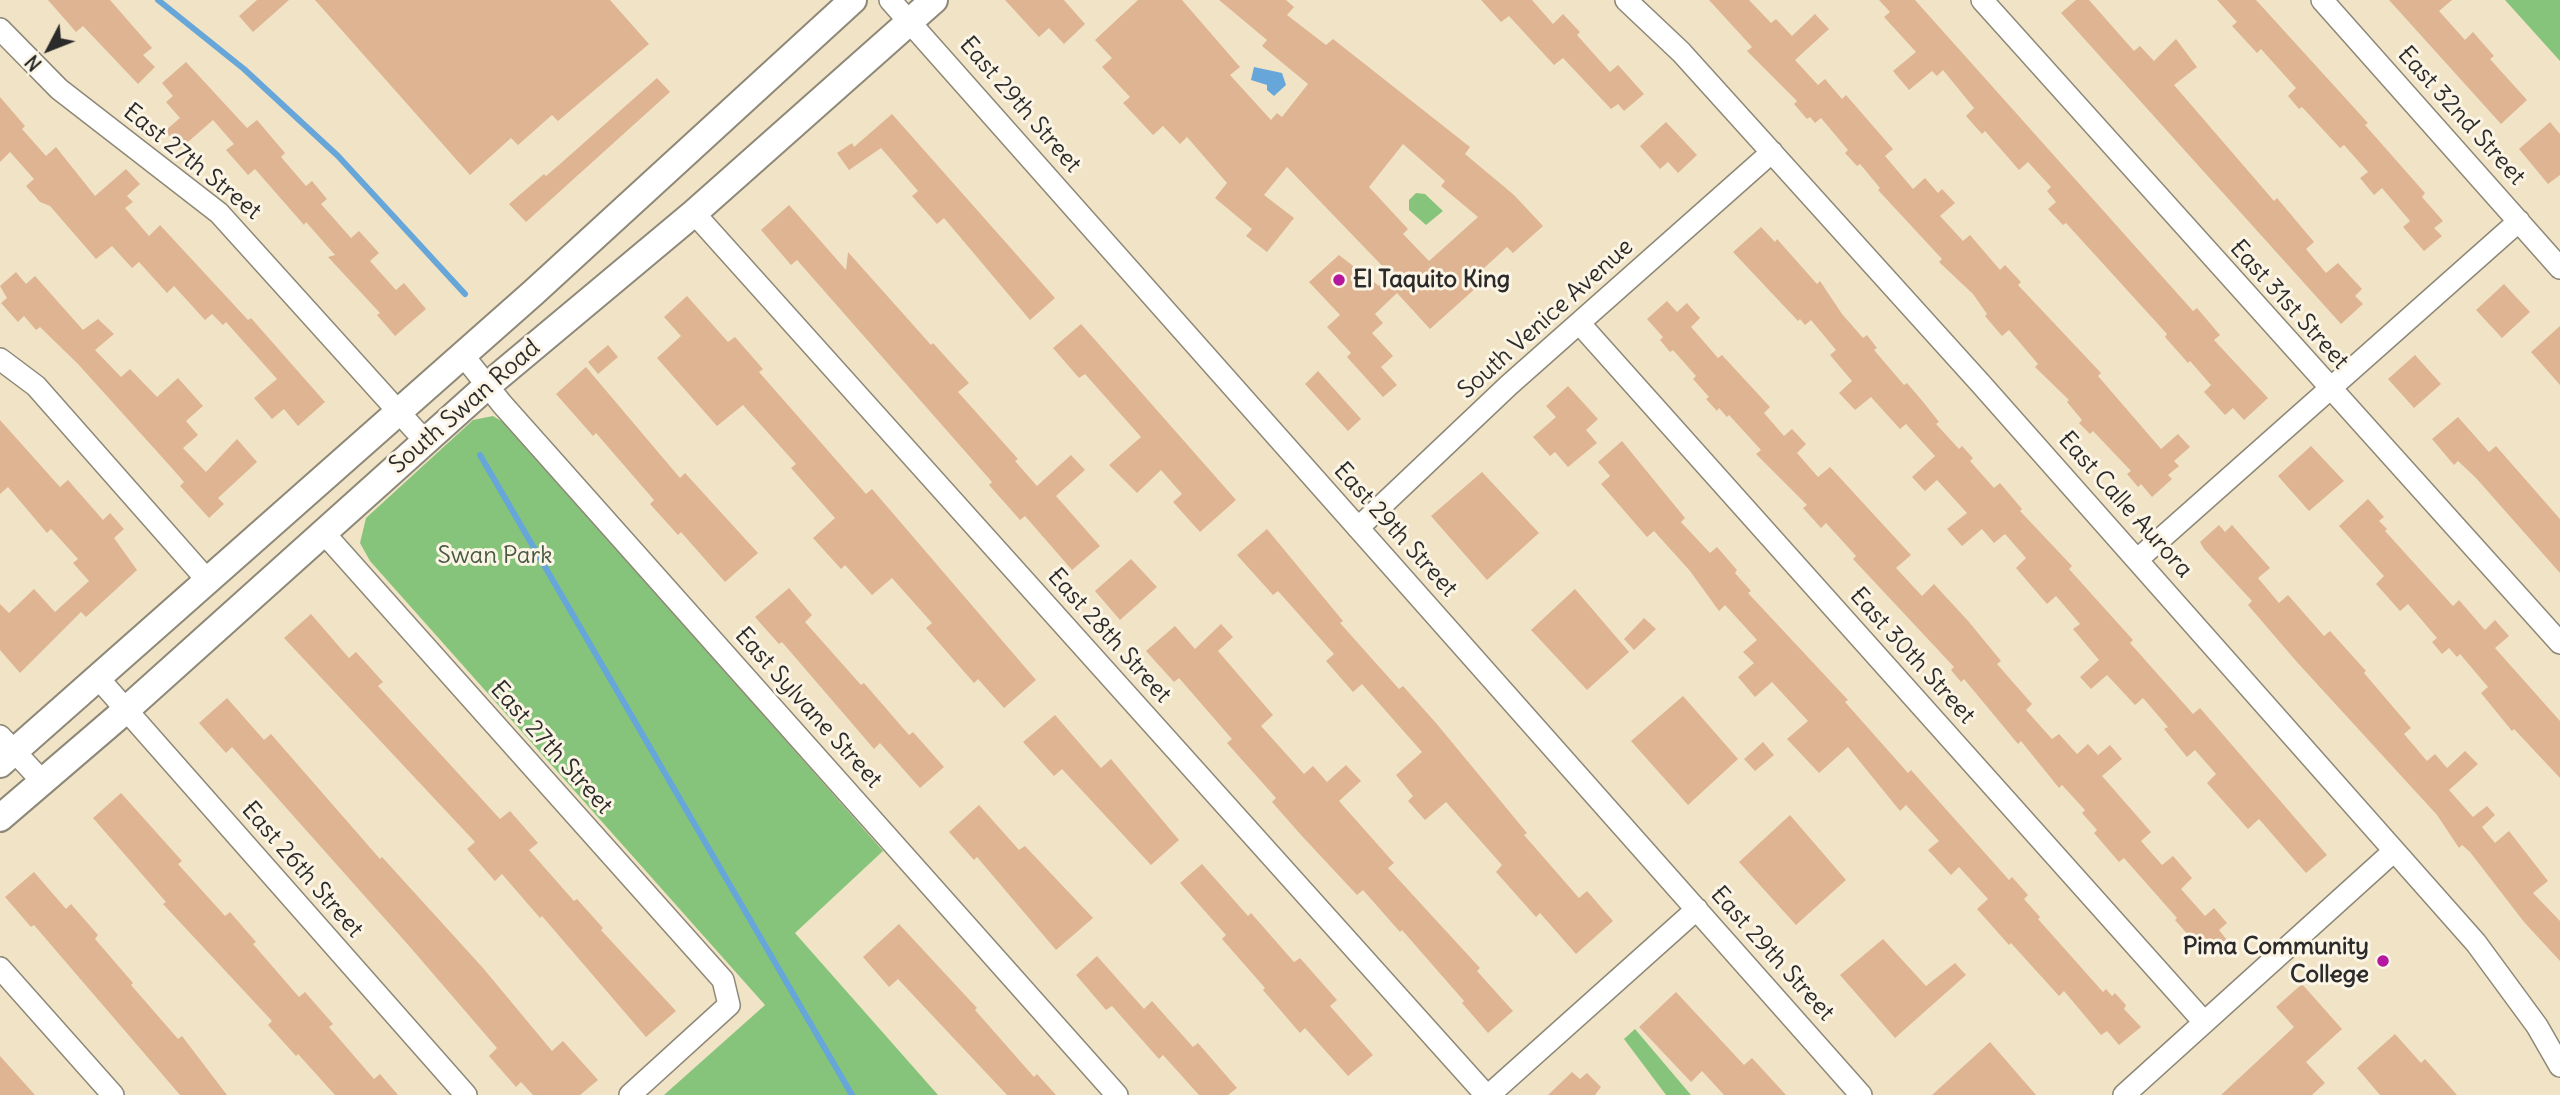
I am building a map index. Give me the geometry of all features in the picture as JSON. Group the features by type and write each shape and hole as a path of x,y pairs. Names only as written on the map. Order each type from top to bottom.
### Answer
{"main road":[{"name":"South Swan Road","path":"5,751 99,679 306,496 399,408 853,0"},
{"name":"South Swan Road","path":"0,818 126,710 486,386 694,213 934,0"}],"street":[{"name":"East 29th Street","path":"890,0 910,19 1357,528 1861,1095"},
{"name":"East Calle Aurora","path":"1626,0 1681,52 1772,152 2138,559 2476,943 2537,1026 2560,1066"},
{"name":"East 31st Street","path":"1982,0 2560,643"},
{"name":"East 32nd Street","path":"2322,0 2560,268"},
{"name":"East 27th Street","path":"0,29 60,89 219,213 399,408 425,441"},
{"name":"South Venice Avenue","path":"1357,528 1509,385 1772,152"},
{"name":"East 28th Street","path":"694,213 1487,1095"},
{"path":"2138,559 2328,388 2519,222"},
{"name":"East 30th Street","path":"1580,324 2204,1022"},
{"name":"East Sylvane Street","path":"462,354 486,386 1117,1095"},
{"path":"0,359 36,386 208,580"},
{"name":"East 27th Street","path":"323,532 723,980 729,1005 630,1095"},
{"name":"East 26th Street","path":"99,679 466,1095"},
{"path":"5,751 42,781"},
{"path":"2124,1095 2395,851"},
{"path":"1487,1095 1697,909"},
{"path":"0,968 113,1095"}],"green space":[{"path":"2505,0 2560,0 2560,61"},
{"path":"1416,193 1425,194 1443,211 1426,225 1409,210 1409,200"},
{"name":"Swan Park","path":"493,416 508,425 883,851 795,933 938,1095 664,1095 765,1005 370,561 360,543 366,518 473,420"},
{"path":"1635,1029 1691,1095 1666,1095 1624,1039"}],"water":[{"path":"1254,67 1282,73 1286,85 1274,96 1267,90 1267,85 1251,80"}],"building":[{"path":"48,0 110,0 152,48 143,55 155,67 138,84 83,26 76,32"},
{"path":"257,0 289,0 253,32 239,16"},
{"path":"315,0 610,0 649,44 558,121 552,115 518,145 511,138 470,175"},
{"path":"1005,0 1064,0 1085,24 1064,44 1049,28 1039,37"},
{"path":"1138,0 1182,0 1240,67 1230,75 1271,120 1277,113 1282,117 1308,84 1262,46 1267,40 1219,0 1286,0 1294,7 1287,15 1326,45 1333,39 1470,147 1465,154 1514,195 1543,226 1513,253 1507,247 1471,280 1477,287 1430,329 1397,293 1375,314 1383,323 1372,333 1393,356 1381,367 1397,385 1383,397 1347,357 1351,353 1327,327 1340,315 1309,282 1339,255 1379,286 1390,274 1287,167 1264,195 1294,218 1267,252 1246,236 1252,229 1215,198 1227,183 1187,137 1180,144 1163,126 1153,135 1123,103 1130,97 1102,67 1112,58 1095,40","holes":["1403,144 1445,181 1441,186 1478,217 1429,261 1403,234 1408,229 1369,187"]},
{"path":"1481,0 1532,0 1553,24 1563,14 1580,32 1577,35 1610,72 1618,65 1644,94 1624,111 1618,104 1611,109 1563,58 1554,65 1509,16 1501,22"},
{"path":"1709,0 1749,0 1771,23 1776,19 1792,36 1815,14 1829,29 1795,60 1818,85 1825,79 1842,99 1846,95 1893,149 1885,156 1913,189 1925,178 1938,193 1942,189 1955,203 1940,216 1963,241 1970,235 2000,270 2005,265 2021,282 2018,285 2101,373 2098,376 2161,449 2178,434 2190,447 2174,461 2179,466 2168,475 2172,479 2152,497 2141,484 2138,487 2127,474 2131,471 2093,431 2090,434 2079,423 2082,420 2067,402 2069,400 2035,367 2038,364 2009,330 2002,336 1985,316 1987,314 1973,294 1939,262 1942,259 1878,190 1880,188 1860,164 1857,166 1845,153 1848,150 1821,118 1815,123 1810,117 1807,119 1794,104 1797,101 1747,51 1752,47"},
{"path":"1879,0 1915,0 2193,311 2197,308 2220,335 2214,340 2268,398 2244,420 2233,408 2225,415 2204,392 2211,385 2190,361 2188,363 2165,337 2167,334 2066,223 2063,225 2048,209 2056,202 2047,191 2051,187 2028,162 2019,170 1985,131 1982,134 1966,116 1974,108 1943,70 1937,76 1932,71 1909,90 1893,71 1916,52 1884,17 1890,12"},
{"path":"2076,0 2089,0 2134,51 2140,46 2154,61 2176,39 2197,67 2174,85 2274,201 2277,198 2314,242 2306,249 2326,273 2338,263 2362,289 2355,296 2363,304 2341,324 2061,13"},
{"path":"2217,0 2256,0 2368,123 2365,125 2425,193 2422,197 2443,221 2434,228 2442,236 2424,251 2403,227 2410,221 2382,188 2374,195 2360,178 2368,172 2344,145 2340,148 2302,107 2299,109 2288,96 2296,88 2261,49 2257,53 2232,26 2237,22"},
{"path":"2389,0 2452,0 2439,11 2465,40 2473,32 2494,56 2490,59 2527,100 2501,124"},
{"path":"186,62 247,128 257,120 285,153 281,157 306,186 312,181 327,199 321,204 351,238 359,231 379,253 370,261 396,290 404,283 426,309 395,336 377,315 380,313 328,257 335,255 306,222 304,225 255,169 248,175 226,150 234,144 213,120 180,149 165,131 180,118 166,102 173,96 162,83"},
{"path":"657,78 670,92 526,222 509,204 544,174 546,176"},
{"path":"0,97 25,126 22,129 46,156 56,147 95,196 126,169 140,184 127,196 133,202 125,208 149,236 160,225 248,320 251,318 325,402 298,426 284,409 272,419 254,398 277,379 226,322 223,325 212,314 205,320 174,286 167,293 139,262 132,268 112,246 96,259 50,206 40,202 26,186 34,179 10,152 0,162"},
{"path":"892,114 1055,298 1030,320 944,218 937,224 912,196 918,191 881,148 849,170 837,153 852,143 854,147"},
{"path":"1666,122 1697,155 1678,173 1668,162 1660,169 1640,146"},
{"path":"2550,122 2560,134 2560,175 2548,184 2519,149"},
{"path":"789,205 846,270 848,252 931,345 933,343 969,383 958,392 1018,459 1015,461 1037,486 1071,455 1085,470 1056,496 1100,546 1072,570 1025,516 1020,520 989,485 992,482 797,260 791,265 761,230"},
{"path":"1761,227 1775,242 1777,239 1817,284 1820,281 1842,314 1863,338 1867,335 1877,348 1874,350 1904,385 1907,383 1924,403 1939,422 1936,424 1959,449 1962,446 1973,458 1970,461 1994,488 2000,483 2022,509 2020,511 2072,566 2069,569 2133,640 2130,643 2193,714 2200,708 2327,855 2306,873 2259,819 2248,829 2207,783 2216,774 2195,750 2187,757 2164,729 2168,727 2143,698 2135,705 2107,675 2091,689 2080,677 2099,660 2073,629 2080,624 2056,596 2047,604 2016,568 2026,558 2005,534 1994,543 1982,529 1962,546 1947,529 1967,513 1937,480 1925,491 1912,477 1935,456 1906,424 1900,429 1871,397 1855,410 1839,393 1852,381 1830,355 1836,350 1811,320 1805,325 1800,319 1798,321 1733,252"},
{"path":"16,272 26,284 35,276 83,330 98,319 114,334 95,350 121,377 130,369 157,397 178,378 203,406 186,421 198,435 183,448 206,472 237,439 257,462 218,498 224,504 209,518 180,486 184,482 78,364 40,327 36,330 24,316 18,322 1,303 7,298 0,286"},
{"path":"2504,284 2530,312 2502,338 2476,310"},
{"path":"687,296 728,342 735,337 763,369 759,372 866,494 872,489 1036,680 1004,708 978,679 974,683 926,628 932,623 892,578 872,595 845,565 841,569 813,538 835,518 791,468 796,464 743,405 717,426 657,358 681,336 664,317"},
{"path":"1667,301 1677,312 1687,303 1700,318 1691,327 1718,358 1722,355 1770,407 1764,413 1784,436 1792,429 1806,444 1797,453 1818,477 1830,467 1911,555 1896,568 1922,596 1934,584 1969,622 2001,661 1997,664 2032,704 2026,710 2052,739 2059,734 2077,754 2088,744 2098,755 2110,745 2122,759 2102,776 2151,832 2141,841 2162,865 2173,856 2192,878 2181,889 2205,916 2214,908 2227,923 2219,930 2227,940 2208,956 2188,939 2190,937 2175,920 2177,918 2124,858 2119,862 2094,833 2097,830 2082,813 2085,810 2062,785 2059,788 2021,741 2018,744 1964,679 1961,682 1951,670 1954,667 1853,559 1856,556 1826,523 1821,528 1803,508 1807,505 1756,454 1761,450 1729,415 1727,417 1719,408 1717,411 1706,399 1709,397 1693,379 1696,376 1673,350 1670,352 1660,340 1663,337 1647,319"},
{"path":"1081,324 1236,500 1200,532 1173,502 1182,494 1161,470 1137,493 1109,465 1141,437 1085,374 1079,378 1053,348"},
{"path":"2560,326 2560,385 2531,352"},
{"path":"608,345 618,357 598,374 588,362"},
{"path":"2415,355 2441,384 2414,408 2388,379"},
{"path":"586,367 680,478 685,473 758,553 725,582 681,532 678,535 650,504 654,500 596,433 593,436 556,394"},
{"path":"1318,371 1361,419 1348,431 1305,384"},
{"path":"1568,386 1598,419 1586,430 1597,443 1568,467 1555,452 1550,456 1533,437 1556,417 1546,406"},
{"path":"2458,417 2489,452 2496,446 2560,519 2560,573 2476,478 2458,461 2454,465 2432,439"},
{"path":"0,420 60,487 68,480 103,520 110,513 124,529 114,538 137,570 86,617 81,612 20,673 0,650 0,604 9,613 34,589 55,612 89,581 73,563 78,559 51,529 47,533 8,487 0,494"},
{"path":"1622,441 1685,518 1681,522 1710,553 1717,547 1737,570 1735,573 1751,591 1748,593 1848,700 1845,702 1908,773 1911,770 2009,880 2012,877 2028,895 2024,899 2040,917 2038,919 2103,992 2106,989 2112,996 2115,993 2126,1005 2124,1009 2141,1027 2119,1045 2107,1031 2101,1035 2064,991 2059,996 1977,909 1988,899 1959,867 1951,875 1928,850 1939,841 1906,805 1900,811 1848,747 1819,773 1787,739 1808,721 1772,682 1755,697 1738,677 1754,663 1743,652 1757,640 1725,605 1719,611 1690,571 1654,531 1647,537 1601,484 1610,476 1598,462"},
{"path":"2311,446 2344,481 2309,511 2278,476"},
{"path":"1482,472 1539,533 1487,580 1431,516"},
{"path":"2368,499 2384,517 2379,521 2387,529 2385,531 2453,606 2459,600 2485,630 2495,620 2509,636 2495,648 2560,721 2560,778 2514,729 2512,731 2481,693 2488,687 2460,654 2457,657 2449,648 2442,654 2432,642 2437,638 2408,604 2400,611 2376,584 2384,576 2339,526"},
{"path":"2219,525 2225,532 2232,525 2270,568 2258,578 2279,603 2288,595 2324,636 2330,631 2366,671 2364,673 2411,728 2404,734 2427,761 2435,754 2447,768 2465,751 2478,764 2449,790 2473,817 2487,806 2495,815 2482,827 2495,843 2509,831 2548,881 2533,893 2560,921 2560,961 2524,922 2470,852 2462,845 2459,848 2437,815 2296,661 2248,605 2252,601 2204,549 2200,542"},
{"path":"1267,529 1343,621 1340,623 1399,689 1403,686 1436,723 1527,833 1524,835 1579,898 1587,891 1613,921 1576,954 1540,913 1536,917 1496,872 1502,865 1446,802 1425,820 1408,801 1413,796 1396,775 1422,752 1362,684 1353,692 1326,661 1334,654 1278,591 1273,595 1237,555"},
{"path":"1131,559 1157,587 1120,620 1095,591"},
{"path":"789,588 812,615 805,622 861,685 864,683 909,735 913,732 944,767 920,788 880,743 874,749 782,642 779,644 755,617"},
{"path":"1575,589 1629,652 1587,690 1531,630"},
{"path":"311,614 349,658 356,652 383,682 378,686 500,819 510,811 538,843 529,850 574,901 577,899 603,928 601,930 676,1011 646,1037 542,916 540,918 502,874 495,881 467,849 475,842 284,638"},
{"path":"1644,618 1656,629 1634,650 1624,639"},
{"path":"1221,624 1233,637 1218,651 1273,715 1261,726 1304,774 1313,766 1327,782 1346,765 1361,781 1339,801 1394,863 1388,868 1480,968 1477,971 1513,1011 1488,1033 1402,930 1400,932 1363,890 1357,895 1301,835 1272,802 1276,798 1227,743 1232,739 1179,678 1174,682 1146,651 1175,626 1195,649"},
{"path":"1683,696 1738,759 1688,805 1631,741"},
{"path":"227,698 264,740 271,734 380,859 382,857 483,968 552,1051 563,1041 598,1080 580,1095 533,1095 521,1082 516,1087 489,1056 497,1048 410,947 232,747 226,753 199,723"},
{"path":"1055,715 1101,768 1111,759 1179,840 1151,865 1062,769 1054,776 1023,742"},
{"path":"1763,742 1774,755 1755,771 1744,759"},
{"path":"121,793 182,861 178,864 225,916 230,912 256,942 253,944 299,997 305,992 333,1024 329,1027 374,1079 380,1074 398,1095 335,1095 298,1054 296,1056 268,1025 272,1021 163,904 166,902 93,818"},
{"path":"979,805 1019,850 1025,846 1093,918 1056,950 977,857 974,860 949,832"},
{"path":"1790,815 1846,880 1796,925 1739,862"},
{"path":"1202,864 1248,916 1251,913 1294,962 1300,958 1337,1000 1330,1006 1373,1055 1348,1076 1305,1028 1300,1033 1222,939 1226,935 1180,883"},
{"path":"34,872 66,909 71,904 98,935 95,939 133,983 131,985 178,1039 182,1036 227,1095 180,1095 34,925 31,927 5,897"},
{"path":"899,924 977,1008 975,1010 1034,1077 1037,1074 1056,1095 1007,1095 898,979 889,987 863,957"},
{"path":"1883,939 1926,986 1955,963 1966,975 1895,1038 1840,975"},
{"path":"1097,956 1144,1009 1152,1001 1193,1047 1198,1043 1237,1088 1228,1095 1199,1095 1163,1055 1159,1059 1112,1006 1106,1010 1076,975"},
{"path":"2302,984 2342,1029 2306,1062 2325,1083 2312,1095 2221,1095 2294,1027 2276,1007"},
{"path":"1676,992 1744,1065 1752,1058 1786,1095 1724,1095 1702,1071 1691,1082 1639,1027"},
{"path":"2395,1034 2421,1063 2425,1059 2457,1095 2380,1095 2357,1068"},
{"path":"1990,1042 2036,1095 1932,1095"},
{"path":"0,1056 35,1095 0,1095"},
{"path":"1572,1072 1580,1079 1587,1073 1601,1087 1595,1095 1548,1095"}],"waterway":[{"path":"158,0 244,69 338,156 465,294"},
{"path":"480,455 852,1095"}],"place":[{"name":"El Taquito King","path":"1339,280"},
{"name":"Pima Community College","path":"2383,961"}]}
